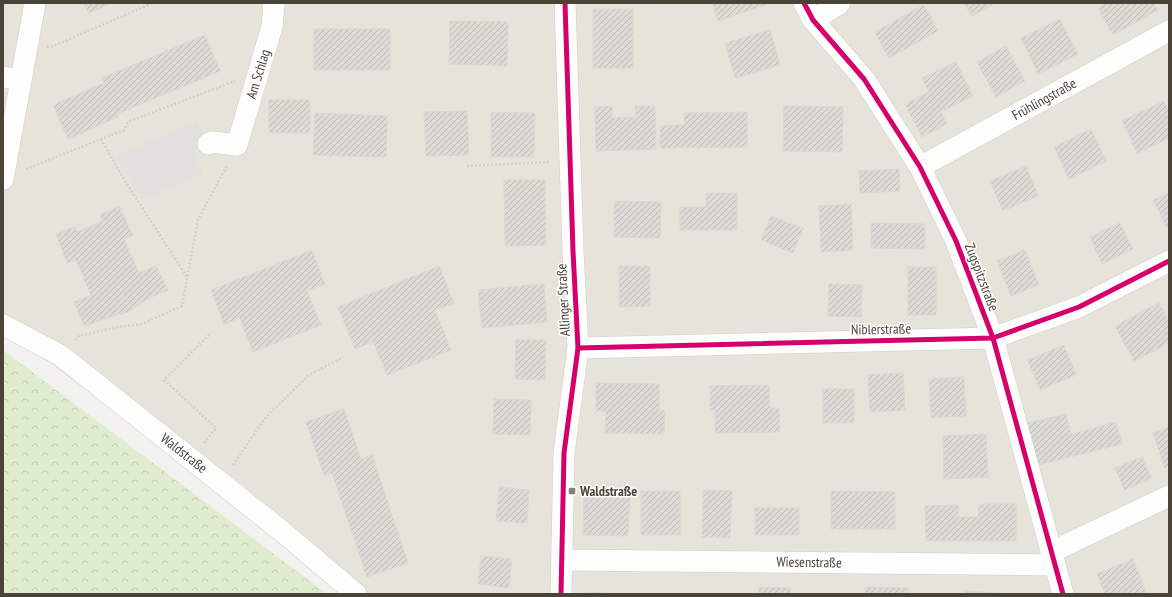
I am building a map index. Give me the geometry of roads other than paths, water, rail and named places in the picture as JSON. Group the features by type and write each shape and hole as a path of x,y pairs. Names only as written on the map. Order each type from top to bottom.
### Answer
{"street":[{"path":"3,179 9,81 28,47 35,3"},
{"name":"Am Schlag","path":"208,144 212,142 237,145 272,27 274,3"},
{"name":"Allinger Straße","path":"562,594 564,453 578,348 572,251 565,3"},
{"path":"809,11 840,3"},
{"name":"Zugspitzstraße","path":"809,11 864,79 920,167 956,241 993,338 1063,594"},
{"name":"Frühlingstraße","path":"920,167 1169,31"},
{"name":"Niblerstraße","path":"578,348 993,338 1079,307 1169,261"},
{"name":"Waldstraße","path":"3,325 60,356 284,533 356,594"},
{"name":"Wiesenstraße","path":"563,560 1053,558 1169,496"}],"place":[{"name":"Waldstraße","path":"572,491"}]}
